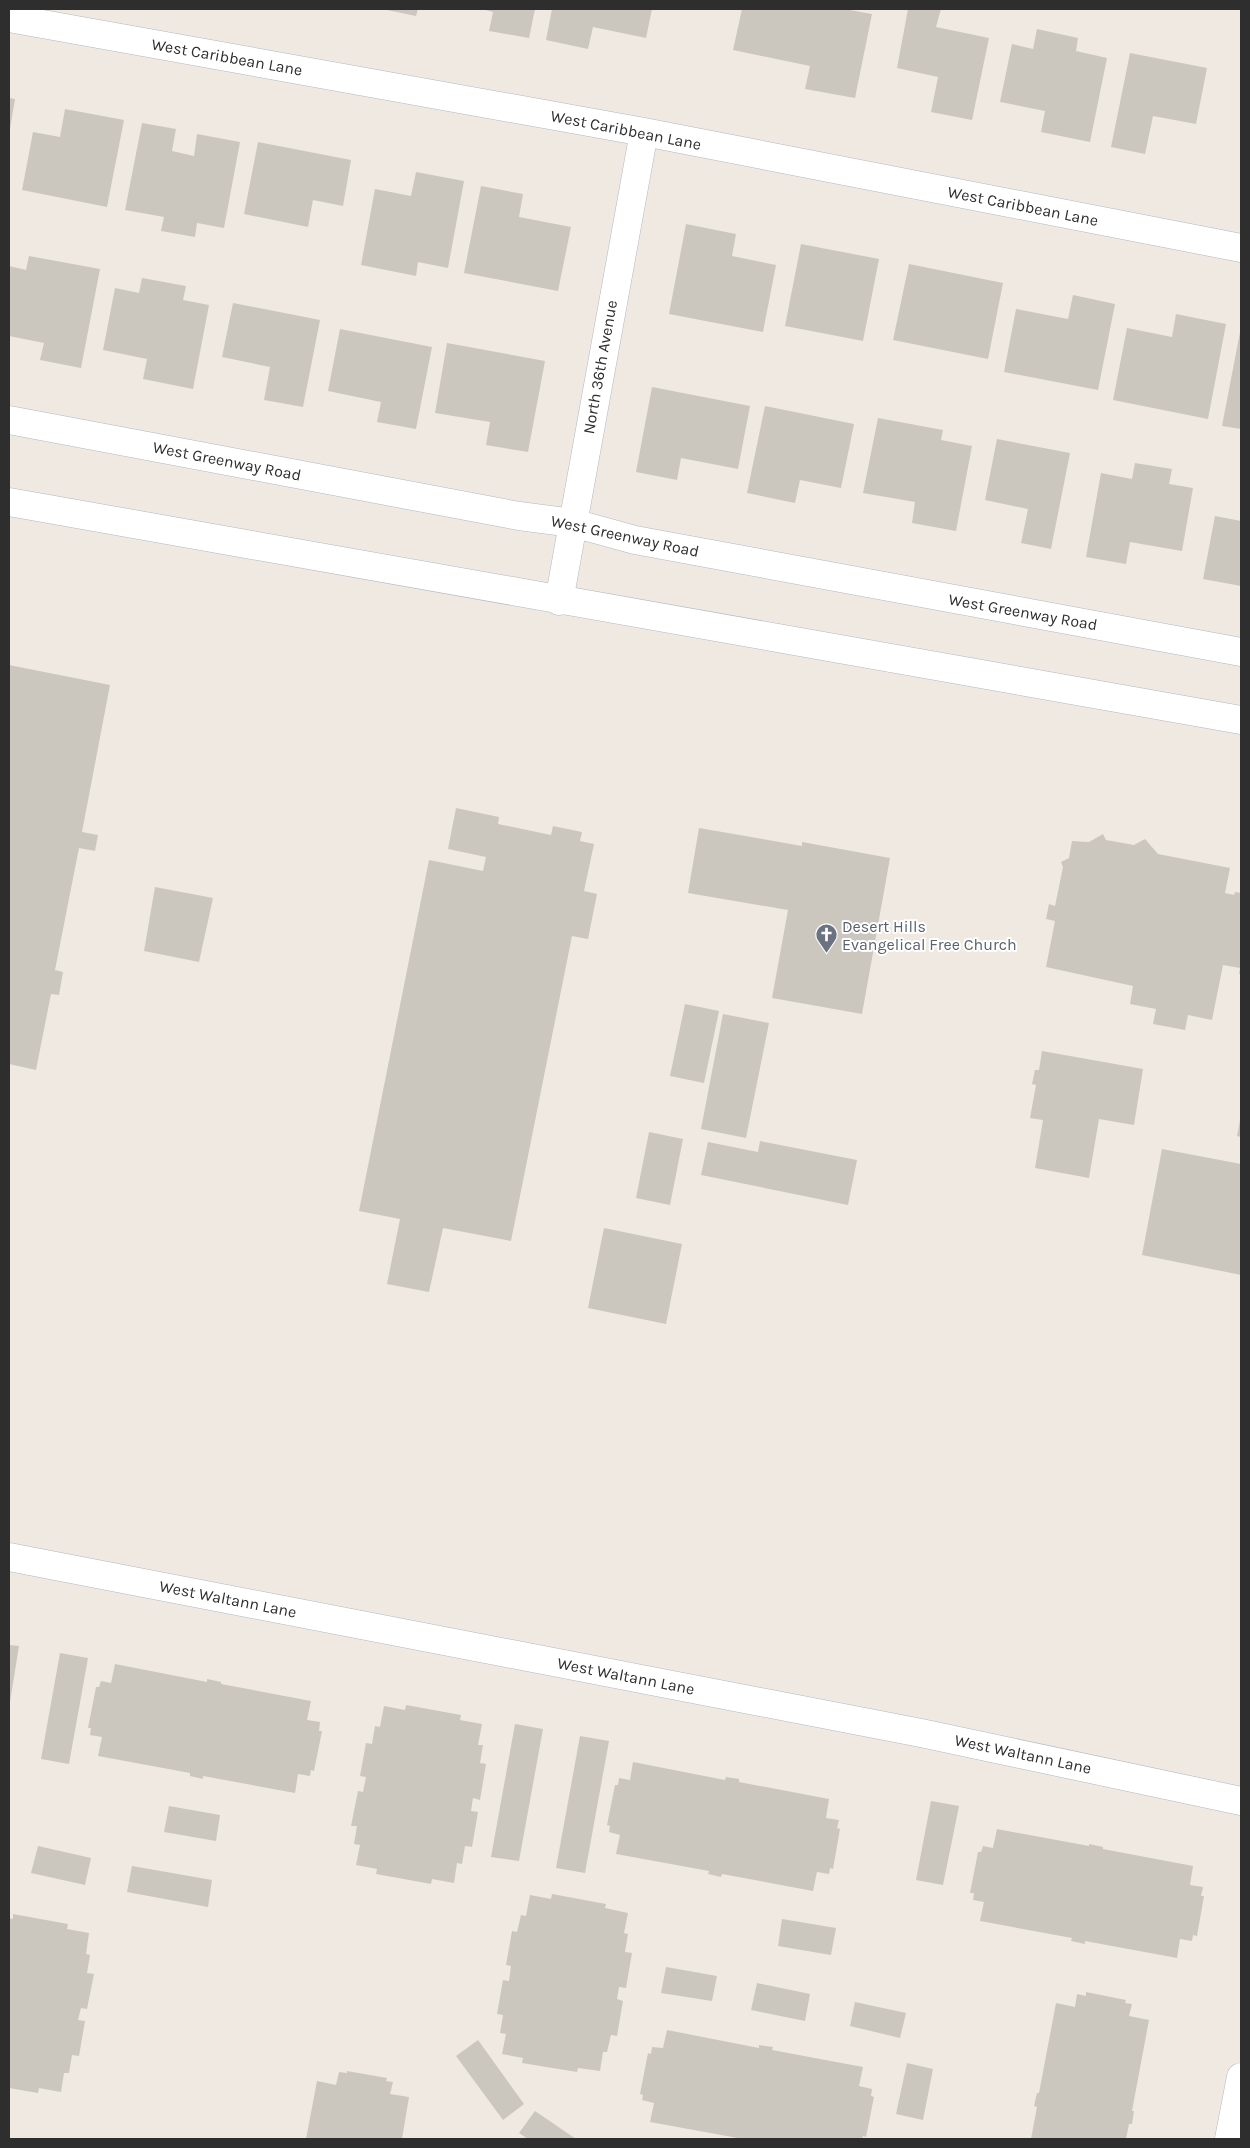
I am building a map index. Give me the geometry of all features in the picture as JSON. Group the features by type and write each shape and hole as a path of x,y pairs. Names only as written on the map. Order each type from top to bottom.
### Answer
{"street":[{"name":"West Caribbean Lane","path":"9,18 644,132 1241,248"},
{"name":"North 36th Avenue","path":"559,601 644,132"},
{"name":"West Greenway Road","path":"9,420 509,514 572,523 635,540 1241,652"},
{"path":"9,502 559,601 1241,720"},
{"name":"West Waltann Lane","path":"9,1557 921,1733 1241,1801"},
{"path":"1229,2139 1241,2077"}],"building":[{"path":"382,9 418,9 416,16"},
{"path":"482,9 535,9 529,38 489,31 493,12"},
{"path":"552,9 652,9 646,38 593,27 588,49 546,40"},
{"path":"742,9 844,9 872,14 855,98 805,89 810,66 733,50"},
{"path":"908,9 941,9 936,27 989,38 972,120 931,112 938,77 897,68"},
{"path":"1037,29 1078,38 1076,51 1107,58 1090,142 1041,132 1045,111 1000,102 1012,44 1033,49"},
{"path":"1130,53 1207,68 1196,124 1153,116 1145,154 1111,147"},
{"path":"9,98 15,99 10,129 9,129"},
{"path":"65,109 124,120 107,207 22,190 33,132 60,137"},
{"path":"142,123 176,129 172,151 194,156 197,134 240,142 224,228 197,223 195,237 161,231 164,217 125,210"},
{"path":"258,142 351,160 343,206 313,200 308,227 244,214"},
{"path":"416,172 464,181 448,268 418,262 416,276 361,265 375,189 411,196"},
{"path":"481,186 523,194 519,217 571,227 558,291 464,273"},
{"path":"686,224 736,234 732,256 776,265 763,332 669,314"},
{"path":"801,244 879,259 863,341 785,326"},
{"path":"29,256 100,269 81,368 40,360 44,343 9,336 9,266 26,270"},
{"path":"909,264 1003,283 988,359 893,340"},
{"path":"142,278 186,286 183,300 209,305 193,389 143,379 147,359 103,350 115,288 139,293"},
{"path":"1073,295 1115,304 1098,390 1004,372 1016,309 1068,319"},
{"path":"233,303 320,320 303,407 264,400 270,367 222,357"},
{"path":"1176,314 1226,324 1208,419 1113,400 1127,328 1172,337"},
{"path":"340,329 432,347 416,429 377,422 381,402 328,391"},
{"path":"1241,332 1241,429 1222,426"},
{"path":"447,343 545,361 528,452 486,445 490,422 435,413"},
{"path":"652,387 750,406 738,469 681,458 677,480 636,472"},
{"path":"765,406 854,424 841,488 800,480 795,503 747,493"},
{"path":"878,418 943,430 941,440 972,446 956,531 912,523 915,502 863,493"},
{"path":"997,439 1070,453 1051,549 1021,543 1028,509 985,500"},
{"path":"1135,463 1172,469 1169,484 1193,488 1182,551 1130,542 1126,564 1086,557 1101,473 1132,479"},
{"path":"1215,516 1241,521 1241,586 1203,579"},
{"path":"9,665 110,685 82,832 98,835 95,851 79,848 55,970 63,972 59,995 51,994 36,1070 9,1064"},
{"path":"456,808 499,817 498,824 551,835 553,826 582,832 580,841 594,844 584,891 597,894 588,939 572,936 511,1241 443,1228 429,1292 387,1284 400,1219 359,1211 429,860 483,871 486,857 448,849"},
{"name":"Desert Hills Evangelical Free Church","path":"699,828 802,846 802,842 890,858 862,1014 772,998 788,910 688,893"},
{"path":"1103,834 1106,840 1134,845 1145,839 1158,854 1230,868 1225,893 1234,895 1235,892 1241,893 1241,974 1239,974 1240,968 1223,965 1212,1020 1188,1015 1185,1030 1153,1024 1156,1009 1130,1004 1133,986 1046,967 1055,921 1046,919 1049,904 1055,906 1063,867 1061,862 1069,858 1072,841 1089,842"},
{"path":"155,887 213,898 199,962 144,951"},
{"path":"685,1004 719,1011 704,1083 670,1076"},
{"path":"723,1014 769,1023 746,1138 701,1129"},
{"path":"1042,1051 1143,1069 1134,1125 1099,1119 1089,1178 1035,1168 1043,1120 1030,1118 1036,1085 1032,1084 1035,1070 1039,1070"},
{"path":"1241,1120 1241,1137 1237,1136"},
{"path":"649,1132 683,1139 670,1205 636,1198"},
{"path":"760,1141 857,1160 848,1205 701,1175 708,1142 758,1152"},
{"path":"1162,1149 1241,1164 1241,1275 1142,1255"},
{"path":"604,1228 682,1244 666,1324 588,1308"},
{"path":"9,1645 19,1646 10,1702 9,1702"},
{"path":"60,1653 88,1658 69,1764 41,1759"},
{"path":"115,1664 207,1682 207,1679 221,1682 221,1684 311,1701 307,1720 320,1722 319,1731 322,1731 314,1771 311,1770 310,1776 298,1774 295,1793 203,1776 203,1779 190,1776 190,1773 98,1756 102,1737 90,1735 91,1728 88,1728 96,1687 99,1687 101,1681 111,1683"},
{"path":"406,1705 461,1715 460,1720 482,1724 478,1745 483,1745 480,1763 486,1764 480,1800 473,1798 471,1811 478,1812 472,1847 465,1846 462,1864 457,1863 454,1883 432,1879 431,1884 376,1874 377,1869 356,1865 360,1845 354,1844 357,1826 351,1826 358,1791 363,1792 366,1777 360,1776 366,1743 372,1744 375,1726 380,1727 384,1706 405,1710"},
{"path":"515,1724 543,1729 519,1861 491,1857"},
{"path":"580,1736 609,1741 585,1873 556,1868"},
{"path":"633,1762 725,1780 726,1777 739,1779 739,1782 829,1799 826,1818 839,1820 837,1828 840,1829 833,1869 830,1868 829,1874 817,1872 813,1891 722,1874 721,1877 708,1874 709,1871 616,1854 620,1835 609,1832 610,1826 607,1825 615,1785 618,1785 619,1778 630,1780"},
{"path":"931,1801 959,1806 943,1885 916,1880"},
{"path":"169,1806 220,1815 216,1841 164,1832"},
{"path":"997,1829 1089,1846 1089,1844 1103,1847 1103,1849 1193,1866 1190,1885 1203,1887 1201,1896 1204,1896 1197,1936 1193,1935 1192,1941 1180,1939 1177,1958 1085,1941 1085,1944 1071,1941 1072,1938 980,1921 984,1902 973,1900 974,1893 970,1893 978,1852 981,1852 983,1846 993,1848"},
{"path":"38,1846 91,1858 85,1885 31,1873"},
{"path":"132,1866 212,1880 208,1907 127,1892"},
{"path":"552,1894 606,1904 605,1908 628,1913 624,1933 628,1934 625,1952 632,1953 626,1988 619,1987 617,1999 623,2001 617,2036 611,2035 607,2052 603,2052 600,2071 578,2068 577,2072 522,2063 523,2058 502,2054 506,2034 500,2033 503,2015 497,2014 503,1980 509,1981 511,1966 506,1965 512,1931 517,1932 521,1915 526,1916 530,1895 551,1899"},
{"path":"13,1914 68,1924 67,1929 89,1933 86,1954 90,1955 87,1973 94,1974 87,2009 81,2008 78,2020 85,2021 79,2056 72,2055 69,2073 64,2073 61,2092 39,2088 38,2093 9,2088 9,1918 13,1919"},
{"path":"782,1919 836,1928 831,1955 778,1946"},
{"path":"666,1967 717,1976 712,2001 661,1993"},
{"path":"757,1983 810,1994 805,2021 751,2010"},
{"path":"1086,1992 1126,2000 1125,2003 1132,2004 1129,2016 1149,2020 1132,2111 1134,2111 1132,2124 1129,2124 1126,2139 1031,2139 1037,2107 1034,2106 1037,2093 1039,2093 1056,2003 1075,2007 1077,1994 1086,1996"},
{"path":"855,2002 906,2013 900,2038 850,2026"},
{"path":"667,2030 759,2048 759,2045 773,2047 772,2050 863,2067 859,2086 872,2089 871,2096 874,2097 866,2137 863,2136 862,2139 743,2139 650,2122 654,2103 642,2100 643,2095 640,2094 648,2053 651,2054 652,2047 663,2048"},
{"path":"478,2040 524,2104 503,2120 456,2056"},
{"path":"907,2063 933,2069 923,2120 896,2114"},
{"path":"347,2071 387,2078 386,2081 393,2082 390,2094 409,2097 402,2139 306,2139 317,2081 336,2085 339,2072 347,2073"},
{"path":"535,2111 576,2139 528,2139 519,2133"}],"place":[{"name":"Desert Hills Evangelical Free Church","path":"826,954"}]}
